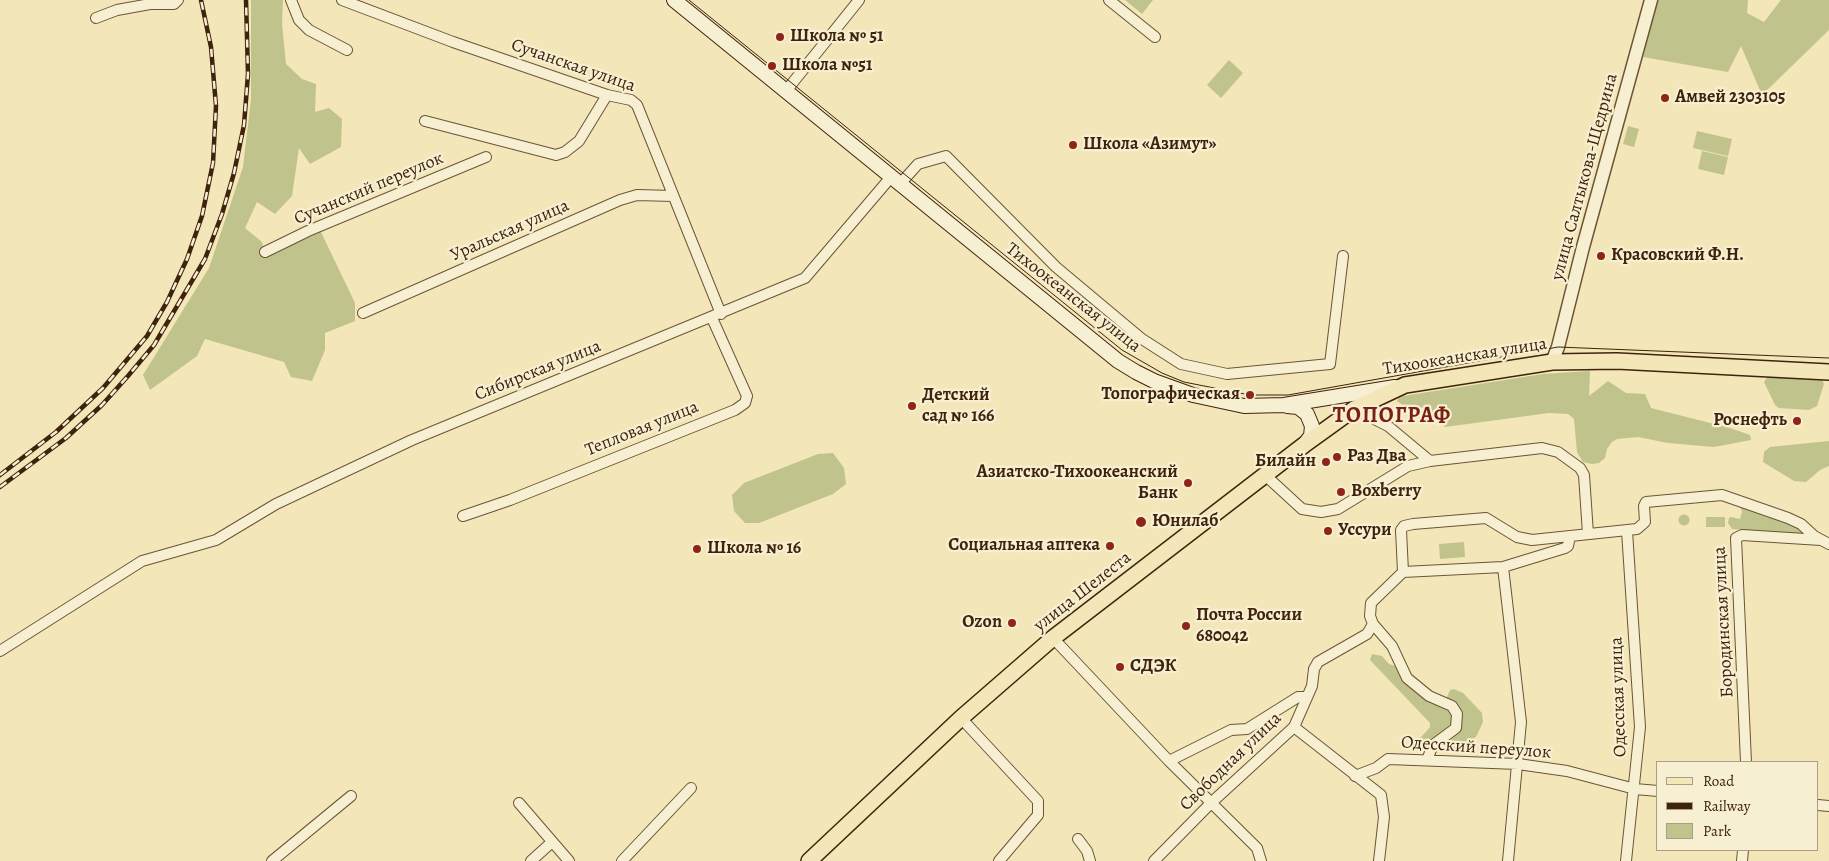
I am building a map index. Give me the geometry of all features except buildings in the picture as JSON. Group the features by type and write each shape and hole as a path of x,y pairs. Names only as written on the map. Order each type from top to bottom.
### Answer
{"main road":[{"name":"Тихоокеанская улица","path":"674,0 1118,361 1154,381 1193,395 1244,406 1284,405 1552,362 1617,361 1829,372"},
{"name":"улица Шелеста","path":"815,859 961,718 1053,638 1304,445 1354,410 1405,385"},
{"path":"1284,405 1298,407 1307,414 1312,426 1311,436 1304,445"}],"street":[{"path":"96,18 117,10 150,4 174,4 178,0"},
{"path":"291,0 299,20 309,30 347,50"},
{"name":"Сучанская улица","path":"342,0 453,42 607,95 631,100 637,105 673,196 716,316"},
{"path":"786,91 859,0"},
{"path":"1109,0 1155,37"},
{"name":"улица Салтыкова-Щедрина","path":"1552,362 1558,347 1583,247 1651,0"},
{"path":"425,121 556,155 566,152 579,141 607,95"},
{"name":"Сибирская улица","path":"0,651 142,562 216,540 276,504 412,440 805,278 896,181 918,164 946,156 1056,267 1142,339 1181,364 1227,374 1330,364 1343,256"},
{"name":"Сучанский переулок","path":"266,252 308,231 486,157"},
{"name":"Уральская улица","path":"363,312 620,200 637,195 673,196"},
{"name":"Тепловая улица","path":"463,516 528,493 735,410 745,403 748,396 716,316"},
{"path":"1354,410 1388,426 1430,461"},
{"path":"1265,475 1302,510 1321,512 1338,509 1398,471 1430,461 1542,448 1558,452 1573,460 1584,475 1588,534"},
{"path":"1402,572 1400,530 1404,526 1486,518 1525,540 1627,531 1637,529 1643,525 1646,502 1722,494 1788,518 1825,542"},
{"name":"Одесская улица","path":"1626,861 1640,727 1627,531"},
{"name":"Бородинская улица","path":"1746,761 1736,538 1742,535 1825,542"},
{"path":"1427,760 1433,745 1456,728 1457,714 1452,706 1429,696 1407,678 1392,646 1373,624 1370,616 1371,603 1402,572 1502,567 1565,548 1568,546 1570,536"},
{"path":"1502,567 1521,722 1508,861"},
{"name":"Свободная улица","path":"1154,861 1211,803 1294,727 1298,712 1314,680 1314,669 1318,662 1364,636 1373,624"},
{"path":"1053,638 1169,761 1257,848 1261,861"},
{"path":"1169,761 1231,730 1247,729 1298,697 1307,697"},
{"path":"961,718 1038,801 1038,815 999,861"},
{"path":"1294,727 1355,776 1372,786 1383,800 1384,817 1379,861"},
{"name":"Одесский переулок","path":"1355,776 1366,773 1388,759 1518,764 1568,771 1635,789 1656,791"},
{"path":"622,861 691,788"},
{"path":"272,861 351,796"},
{"path":"519,803 551,843 569,861"},
{"path":"1078,839 1087,851 1090,861"},
{"path":"531,861 551,843"}],"green space":[{"path":"251,0 283,0 282,24 286,64 302,79 316,84 315,112 329,108 342,119 341,147 310,164 299,148 292,196 275,214 257,202 245,228 262,242 266,257 320,230 355,303 355,321 325,333 325,350 312,381 291,377 284,362 205,339 197,356 150,390 143,375 209,268 243,167 251,99"},
{"path":"1125,0 1153,0 1142,14"},
{"path":"1658,0 1748,0 1747,13 1764,22 1781,0 1829,0 1829,30 1762,95 1741,46 1728,72 1643,57"},
{"path":"1229,60 1243,73 1221,98 1207,85"},
{"path":"1628,126 1639,129 1634,147 1623,144"},
{"path":"1697,131 1732,139 1728,156 1693,148"},
{"path":"1702,151 1728,157 1724,175 1698,169"},
{"path":"1590,371 1589,396 1608,381 1626,393 1645,394 1651,408 1730,428 1750,435 1751,440 1714,447 1668,443 1638,437 1617,439 1607,449 1605,458 1599,463 1592,464 1583,462 1577,452 1574,419 1568,414 1549,413 1445,427 1437,416 1427,408 1404,406 1397,401 1403,396 1543,374"},
{"path":"1768,376 1821,377 1824,384 1817,406 1809,410 1779,408 1775,405 1764,382"},
{"path":"1829,441 1829,466 1820,470 1806,482 1794,481 1763,462 1764,452 1770,447"},
{"path":"833,453 844,468 846,484 833,494 759,523 745,523 734,511 732,495 744,483 818,454"},
{"path":"1740,506 1799,527 1802,534 1732,529 1728,523 1729,518 1740,519 1742,512"},
{"path":"1684,514 1690,520 1684,526 1678,520"},
{"path":"1706,517 1725,517 1725,527 1706,527"},
{"path":"1464,542 1465,557 1440,559 1439,544"},
{"path":"1372,654 1382,656 1389,664 1398,667 1452,713 1453,727 1426,749 1419,751 1414,747 1430,727 1430,723 1370,660"},
{"path":"1454,689 1463,693 1482,713 1483,722 1477,735 1466,749 1460,752 1452,746 1451,740 1457,732 1447,697 1450,690"}],"tram line":[{"path":"689,0 1122,350 1162,373 1184,382 1250,395 1288,395 1558,347 1829,358"}],"railway":[{"path":"0,475 56,432 103,388 147,336 167,302 187,259 202,216 213,163 216,106 211,47 201,0"},
{"path":"0,487 66,438 102,405 154,345 205,259 222,214 234,173 244,125 248,74 246,0"}],"place":[{"name":"Школа № 51","path":"780,37"},
{"name":"Школа №51","path":"772,66"},
{"name":"Амвей 2303105","path":"1665,98"},
{"name":"Школа «Азимут»","path":"1073,145"},
{"name":"Красовский Ф.Н.","path":"1601,256"},
{"name":"Топографическая","path":"1250,395"},
{"name":"Детский сад № 166","path":"912,406"},
{"name":"Роснефть","path":"1797,421"},
{"name":"Раз Два","path":"1337,457"},
{"name":"Билайн","path":"1326,462"},
{"name":"Азиатско-Тихоокеанский Банк","path":"1188,483"},
{"name":"Boxberry","path":"1341,492"},
{"name":"Юнилаб","path":"1141,522"},
{"name":"Уссури","path":"1328,531"},
{"name":"Социальная аптека","path":"1110,546"},
{"name":"Школа № 16","path":"697,549"},
{"name":"Ozon","path":"1012,623"},
{"name":"Почта России 680042","path":"1186,626"},
{"name":"СДЭК","path":"1120,667"}],"district":[{"name":"ТОПОГРАФ","path":"1392,417"}]}
